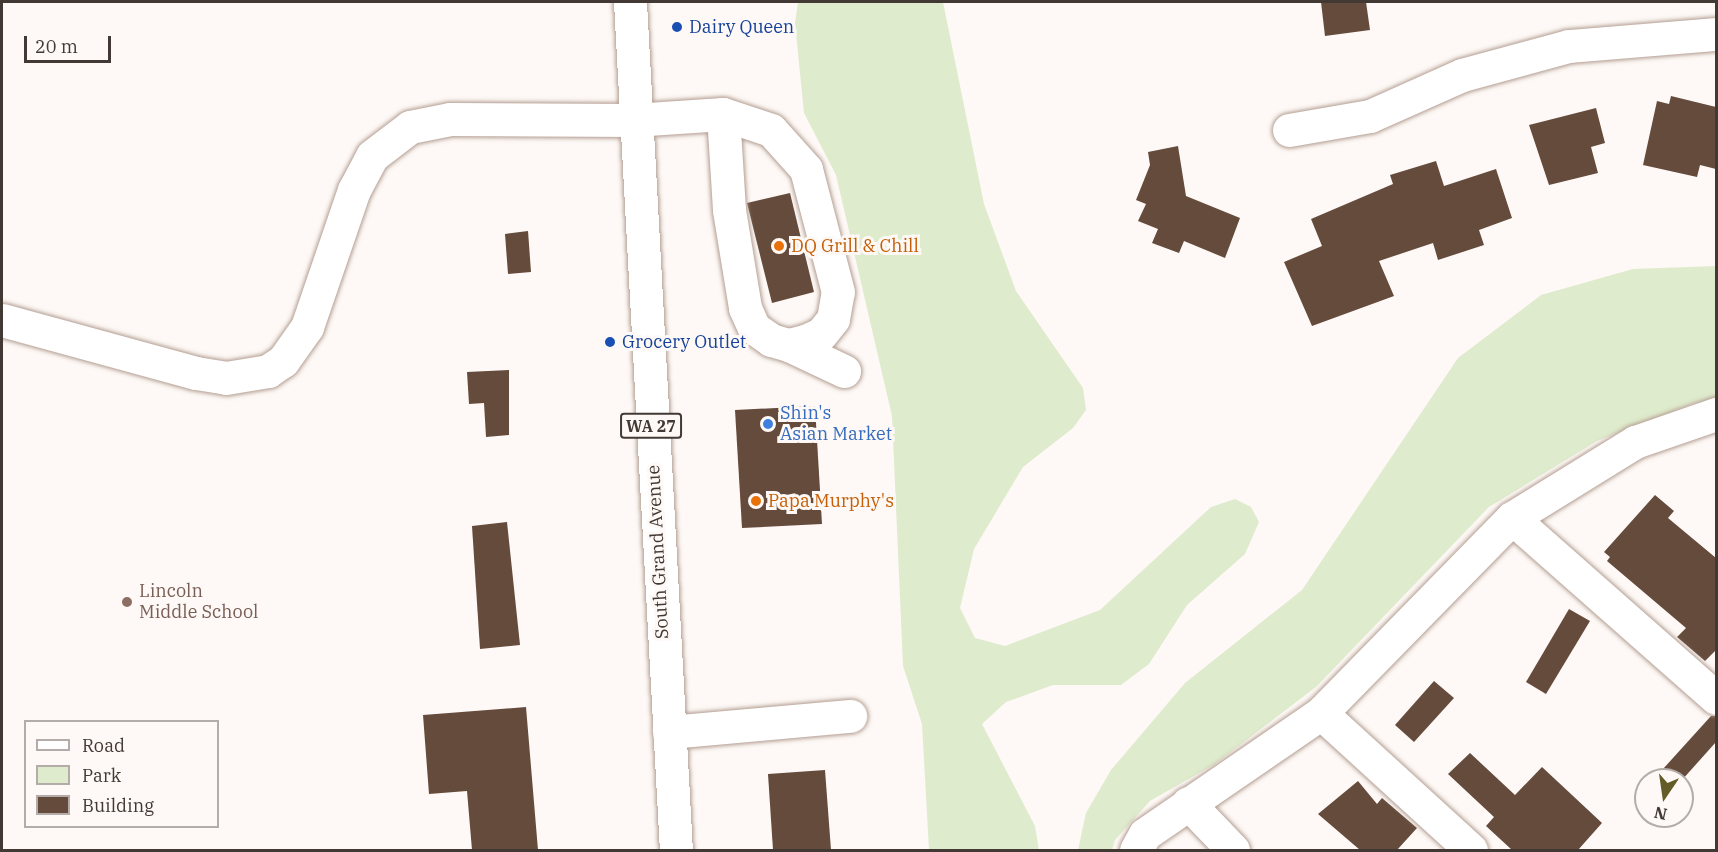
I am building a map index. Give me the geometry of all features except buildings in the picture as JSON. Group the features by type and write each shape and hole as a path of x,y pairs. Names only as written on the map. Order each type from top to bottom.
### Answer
{"main road":[{"name":"South Grand Avenue","path":"630,2 633,120 676,850"},
{"path":"1289,130 1370,116 1462,75 1569,46 1716,34"},
{"path":"723,114 729,210 745,308 754,328 771,340 789,345 844,371"},
{"path":"2,320 196,373 226,378 267,371 283,361 306,327 354,190 372,156 410,127 450,119 633,120 723,114 771,130 797,155 823,219 838,292 833,319 821,334 789,345"},
{"path":"1136,850 1145,834 1321,713 1512,518 1635,442 1716,414"},
{"path":"1512,518 1716,698"},
{"path":"1321,713 1471,850"},
{"path":"669,732 850,716"},
{"path":"1188,803 1233,850"}],"green space":[{"path":"798,2 943,2 984,204 1016,291 1083,388 1086,410 1073,428 1023,467 974,549 960,608 975,638 1005,646 1100,610 1211,507 1235,499 1251,507 1259,522 1245,554 1187,605 1149,664 1121,685 1053,685 1006,702 982,724 1035,826 1039,850 929,850 922,724 903,666 892,416 836,175 804,113 795,23"},
{"path":"1716,266 1716,400 1694,403 1597,441 1489,507 1316,687 1215,764 1150,801 1115,840 1112,850 1078,850 1086,813 1111,770 1185,683 1302,590 1458,358 1541,295 1633,269"}],"place":[{"name":"Dairy Queen","path":"677,27"},
{"name":"DQ Grill & Chill","path":"779,246"},
{"name":"Grocery Outlet","path":"610,342"},
{"name":"Shin's Asian Market","path":"768,424"},
{"name":"Papa Murphy's","path":"756,501"},
{"name":"Lincoln Middle School","path":"127,602"}]}
